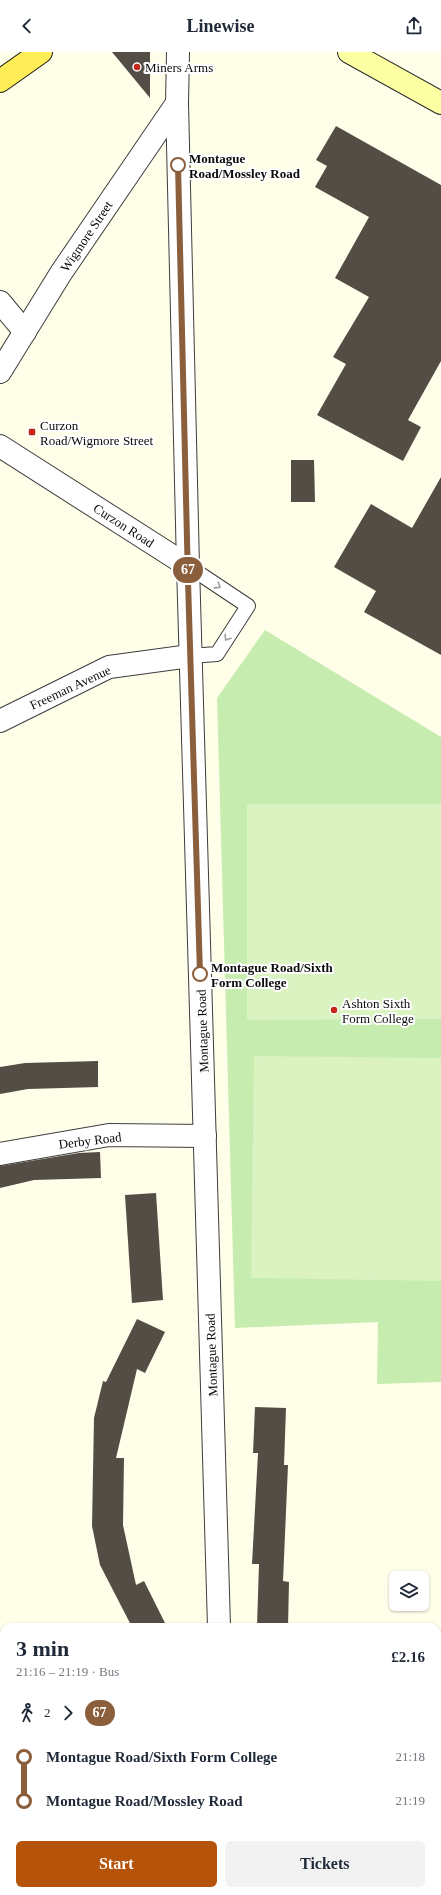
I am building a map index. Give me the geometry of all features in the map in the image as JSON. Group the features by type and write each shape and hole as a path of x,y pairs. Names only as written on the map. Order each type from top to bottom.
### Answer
{"main road":[{"path":"0,81 40,52"}],"street":[{"name":"Montague Road","path":"178,52 177,103 190,656 219,1623"},
{"path":"349,52 441,103"},
{"name":"Wigmore Street","path":"0,372 61,273 177,103"},
{"path":"0,302 25,332"},
{"name":"Curzon Road","path":"0,446 188,566"},
{"name":"Freeman Avenue","path":"0,721 109,667 190,656"},
{"name":"Derby Road","path":"0,1154 109,1135 205,1136"}],"lane":[{"name":"Curzon Road","path":"188,566 248,606 217,654 190,656"}],"green space":[{"path":"265,630 441,737 441,1382 377,1384 378,1322 235,1328 217,698"},
{"path":"247,804 441,804 441,1019 247,1020"},
{"path":"254,1056 441,1058 441,1281 251,1278"}],"building":[{"name":"Miners Arms","path":"112,52 150,52 150,98"},
{"path":"336,126 441,185 441,361 408,420 421,427 403,461 317,415 346,364 333,357 369,297 335,278 369,217 315,187 327,166 316,160"},
{"path":"291,460 314,460 315,502 291,502"},
{"path":"441,477 441,655 364,612 376,591 334,567 371,504 412,528"},
{"path":"98,1061 98,1087 28,1089 0,1094 0,1067 25,1063"},
{"path":"100,1152 101,1178 34,1180 0,1188 0,1166 79,1153"},
{"path":"156,1193 163,1300 132,1303 125,1195"},
{"path":"137,1319 165,1332 145,1373 137,1369 116,1458 124,1458 123,1525 136,1585 144,1581 165,1623 130,1623 100,1565 92,1526 94,1418 103,1381 106,1382"},
{"path":"255,1407 286,1408 284,1465 288,1465 283,1581 289,1582 288,1623 257,1623 259,1564 252,1564 258,1453 253,1453"}],"bus line":[{"name":"67","path":"178,165 188,581 200,974"}],"place":[{"name":"Miners Arms","path":"137,67"},
{"name":"Montague Road/Mossley Road","path":"178,165"},
{"name":"Curzon Road/Wigmore Street","path":"32,432"},
{"name":"Montague Road/Sixth Form College","path":"200,974"},
{"name":"Ashton Sixth Form College","path":"334,1010"}]}
